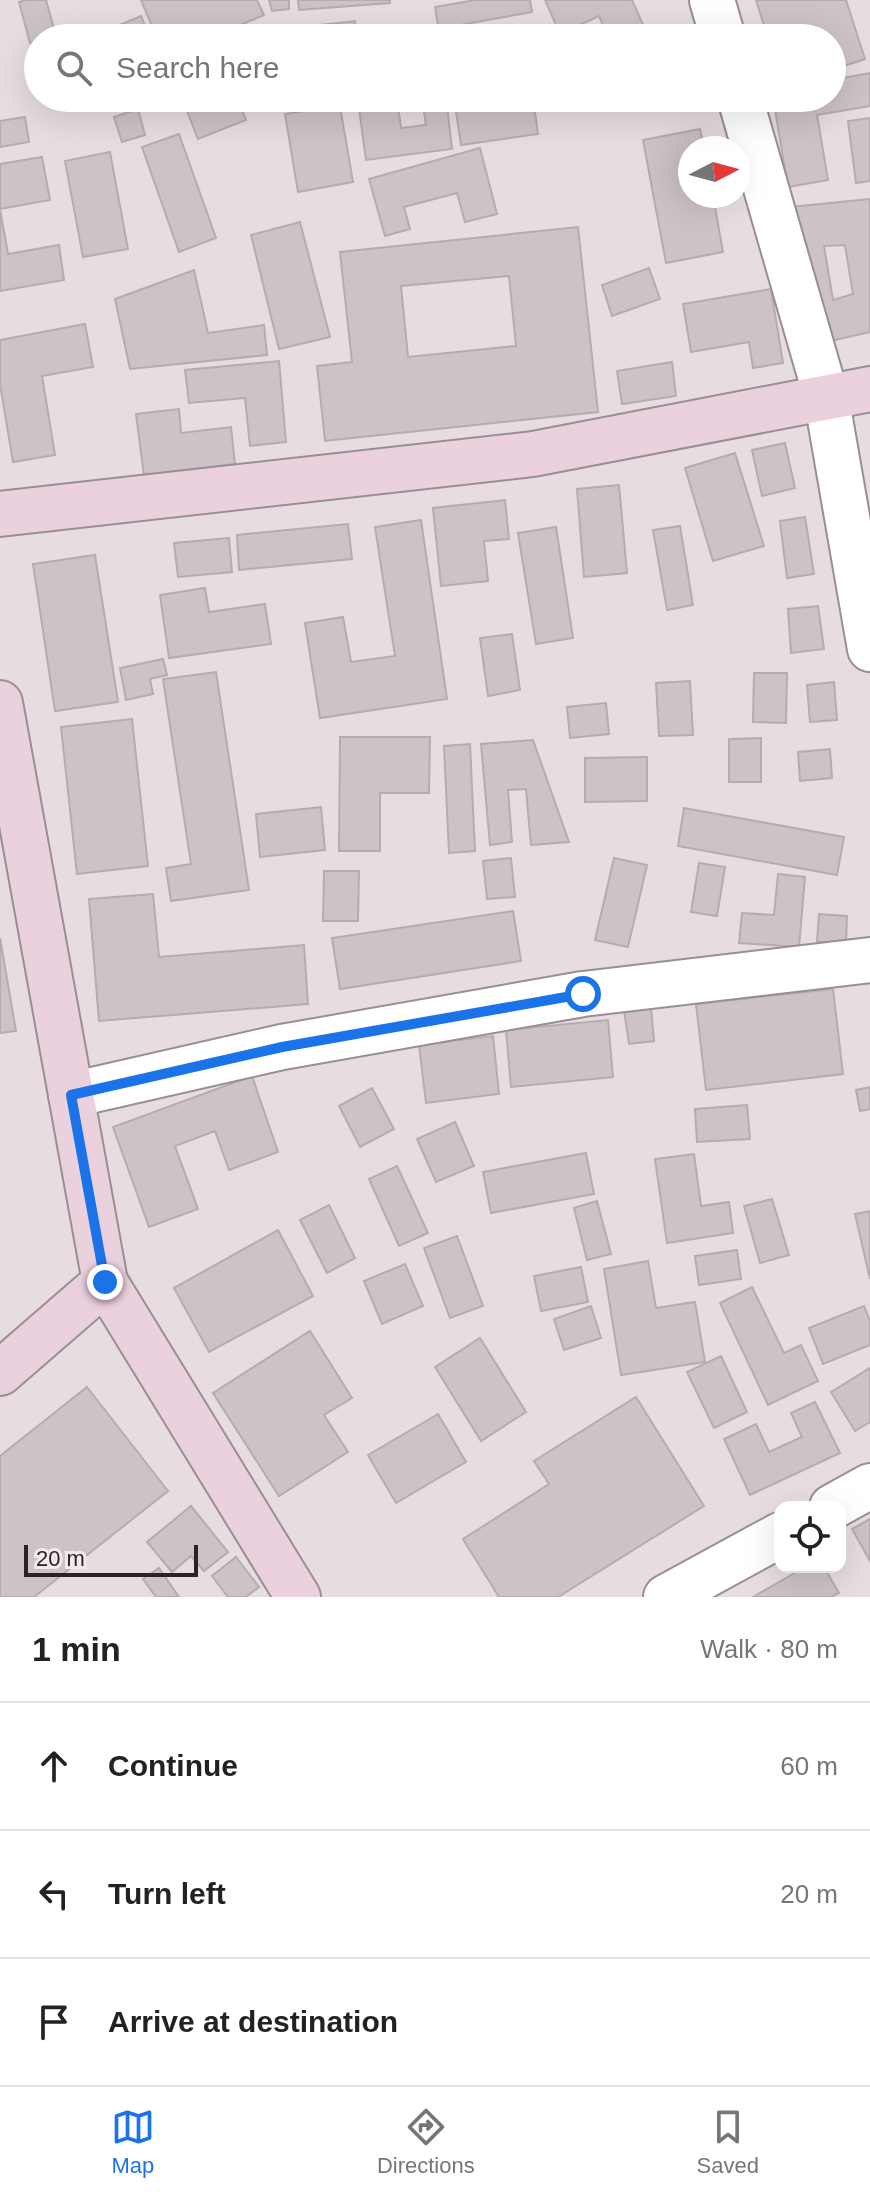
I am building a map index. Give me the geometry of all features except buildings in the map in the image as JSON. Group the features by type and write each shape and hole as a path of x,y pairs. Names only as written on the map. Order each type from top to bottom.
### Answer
{"street":[{"path":"712,0 719,24"},
{"path":"744,112 826,396 870,649"},
{"path":"0,514 533,454 870,389"},
{"path":"0,703 5,773 71,1095 105,1282 298,1597"},
{"path":"71,1095 282,1047 583,994 870,960"},
{"path":"0,1373 105,1282"},
{"path":"843,1501 870,1486"},
{"path":"666,1597 774,1538"}],"route":[{"path":"105,1282 71,1095 282,1047 583,994"}]}
